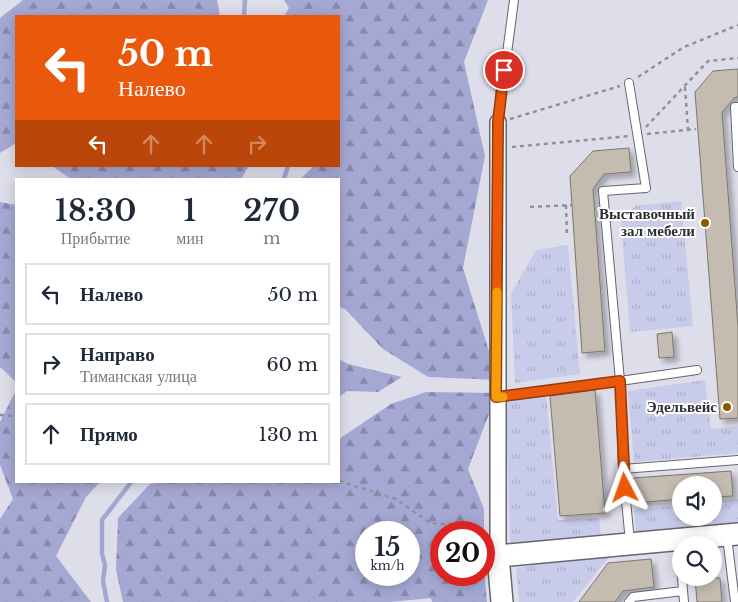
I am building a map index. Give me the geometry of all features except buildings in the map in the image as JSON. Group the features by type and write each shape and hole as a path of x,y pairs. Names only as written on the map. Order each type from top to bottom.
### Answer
{"street":[{"path":"498,122 496,397 498,556 502,602"},
{"path":"498,556 672,540"}],"lane":[{"path":"498,122 514,0"},
{"path":"629,83 646,188 603,191 620,381 630,544"},
{"path":"738,106 735,107 738,167"},
{"path":"496,397 697,370"},
{"path":"624,469 738,460"},
{"path":"733,535 735,602"},
{"path":"683,586 684,602"},
{"path":"629,602 633,596 683,591"}],"path":[{"path":"685,86 688,130"},
{"path":"638,135 696,129"},
{"path":"566,205 567,236"},
{"path":"530,207 572,205"},
{"path":"0,415 15,416"},
{"path":"340,481 396,499 430,523"}],"green space":[{"path":"23,0 217,0 220,15 15,15 15,144 0,153 0,18"},
{"path":"284,0 488,0 464,62 485,156 463,268 498,380 428,377 383,349 345,309 340,307 340,178 301,178 313,167 340,167 340,15 285,15 289,8"},
{"path":"53,167 248,167 242,178 70,178"},
{"path":"681,201 693,326 630,332 621,221 635,206"},
{"path":"0,202 15,205 15,381 0,367"},
{"path":"568,245 580,374 515,383 511,294 536,250"},
{"path":"340,360 348,364 402,377 378,392 347,391 340,396"},
{"path":"705,380 711,429 738,426 738,453 634,462 628,391"},
{"path":"15,392 15,483 99,483 86,497 56,556 91,602 0,602 0,519 13,499 0,465 0,422"},
{"path":"426,392 497,393 468,469 484,509 484,521 430,521 430,586 486,586 487,602 432,602 431,598 390,602 123,602 116,570 118,518 150,484 340,483 340,438 391,404"},
{"path":"546,395 558,520 599,518 601,536 510,544 506,400"},
{"path":"738,499 738,527 637,538 634,510 672,506 672,526 722,526 722,500"},
{"path":"614,551 573,602 519,602 516,568"}],"waterway":[{"path":"244,15 245,0"},
{"path":"284,178 288,167"},
{"path":"107,602 103,581 105,565 102,554 102,520 130,483"}],"slow traffic":[{"path":"497,292 496,397 503,397"}],"place":[{"name":"Выставочный зал мебели","path":"705,223"},
{"name":"Эдельвейс","path":"727,407"}],"route":[{"path":"504,70 498,122 496,397 620,381 625,488"}]}
